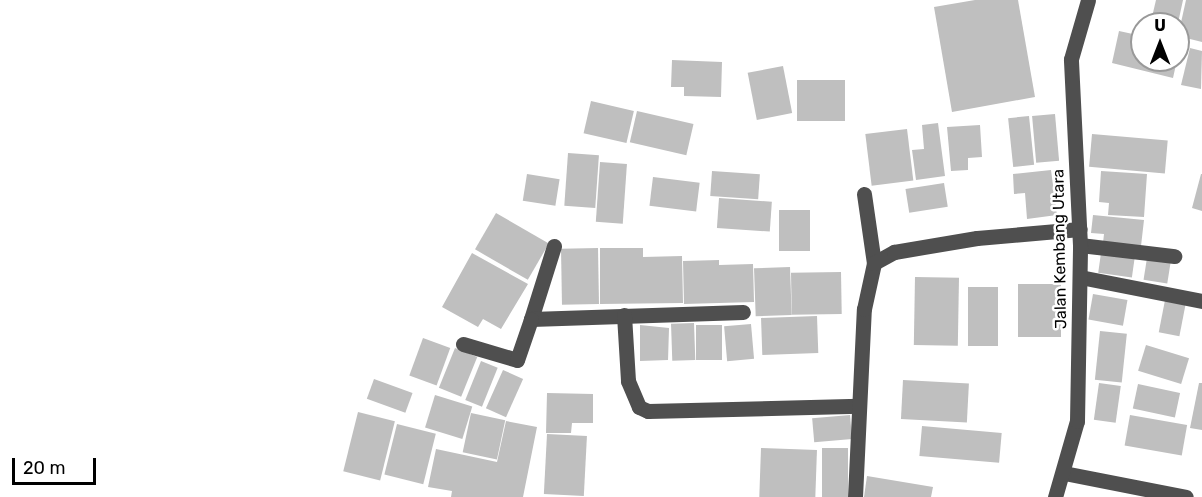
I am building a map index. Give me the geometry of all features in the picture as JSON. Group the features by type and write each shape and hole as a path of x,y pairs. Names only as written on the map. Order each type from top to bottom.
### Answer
{"street":[{"name":"Jalan Kembang Utara","path":"1055,497 1064,473 1077,421 1080,229 1071,59 1085,2"},
{"path":"855,497 864,309 874,263 864,194"},
{"path":"874,263 894,252 967,240 1080,229"},
{"path":"1080,245 1174,256"},
{"path":"463,344 517,360 554,246"},
{"path":"1080,277 1202,301"},
{"path":"531,319 743,312"},
{"path":"624,315 628,381 639,407 648,411 859,406"},
{"path":"1064,473 1186,497"}],"building":[{"path":"975,0 1018,0 1035,97 952,112 934,7"},
{"path":"1156,0 1183,0 1180,12 1153,12"},
{"path":"1186,0 1202,0 1202,42 1190,39 1190,12 1183,12"},
{"path":"1119,31 1130,33 1130,67 1112,63"},
{"path":"1190,48 1202,51 1201,89 1181,85 1184,72 1190,72"},
{"path":"672,60 722,62 721,97 684,96 684,87 671,87"},
{"path":"783,66 792,113 757,120 748,73"},
{"path":"1149,72 1174,72 1173,78"},
{"path":"797,80 845,80 845,121 797,121"},
{"path":"591,101 634,111 626,143 584,133"},
{"path":"637,111 694,124 686,155 630,142"},
{"path":"1055,114 1059,161 1036,163 1032,116"},
{"path":"1029,116 1034,165 1013,167 1008,118"},
{"path":"938,123 945,176 916,180 912,150 924,149 922,125"},
{"path":"980,125 982,157 968,158 968,170 951,171 947,127"},
{"path":"907,129 913,181 872,186 865,134"},
{"path":"1092,134 1168,141 1165,173 1089,167"},
{"path":"568,153 599,155 595,208 564,206"},
{"path":"600,162 627,164 623,224 596,222"},
{"path":"1051,170 1057,215 1027,219 1025,193 1014,194 1013,174"},
{"path":"712,171 760,174 758,199 710,196"},
{"path":"1101,171 1147,174 1144,217 1108,215 1109,203 1099,202"},
{"path":"527,174 560,179 555,206 523,201"},
{"path":"1202,174 1202,211 1192,208"},
{"path":"653,177 700,183 696,212 649,206"},
{"path":"944,183 948,207 909,213 905,189"},
{"path":"719,198 772,202 770,232 717,228"},
{"path":"779,210 810,210 810,251 779,251"},
{"path":"496,213 549,243 528,280 475,249"},
{"path":"1093,215 1144,220 1141,246 1103,243 1104,234 1091,233"},
{"path":"598,248 599,304 562,305 561,249"},
{"path":"600,248 643,248 643,257 682,256 683,303 600,304"},
{"path":"472,253 528,284 501,329 483,319 478,327 442,307"},
{"path":"1101,253 1135,258 1132,278 1098,273"},
{"path":"1147,258 1171,262 1167,283 1144,280"},
{"path":"719,260 719,265 753,264 754,302 684,304 683,261"},
{"path":"790,267 792,315 756,316 754,268"},
{"path":"841,272 842,314 792,315 791,273"},
{"path":"915,277 959,278 958,346 914,345"},
{"path":"1018,284 1061,284 1061,337 1018,337"},
{"path":"968,287 998,287 998,346 968,346"},
{"path":"1093,294 1127,300 1123,326 1088,320"},
{"path":"1166,295 1187,299 1179,336 1159,332"},
{"path":"817,316 818,353 762,355 761,318"},
{"path":"694,323 695,360 672,361 671,324"},
{"path":"751,324 754,359 727,361 724,326"},
{"path":"640,325 669,328 668,360 640,361"},
{"path":"696,325 722,325 722,360 696,360"},
{"path":"1100,331 1127,334 1122,383 1095,380"},
{"path":"423,338 450,348 437,386 409,376"},
{"path":"1146,345 1189,358 1181,384 1138,371"},
{"path":"455,348 477,357 461,397 439,388"},
{"path":"481,361 498,368 482,407 465,400"},
{"path":"503,370 523,379 506,417 486,408"},
{"path":"374,379 413,393 405,413 367,399"},
{"path":"903,380 969,383 967,422 901,419"},
{"path":"1099,383 1121,386 1116,423 1094,420"},
{"path":"1199,383 1202,383 1202,430 1190,428"},
{"path":"1138,384 1180,393 1175,417 1133,408"},
{"path":"547,393 593,394 593,423 572,423 571,433 546,433"},
{"path":"435,395 472,406 462,439 425,428"},
{"path":"358,412 395,421 380,480 343,471"},
{"path":"471,413 505,420 497,459 463,452"},
{"path":"850,415 852,439 814,442 812,418"},
{"path":"1130,415 1187,425 1182,456 1125,446"},
{"path":"506,421 537,427 523,497 451,497 452,491 428,487 436,449 497,462"},
{"path":"397,424 436,434 423,484 384,474"},
{"path":"922,426 1002,433 999,463 919,456"},
{"path":"547,434 587,436 584,496 544,494"},
{"path":"761,448 817,450 815,497 759,497"},
{"path":"822,448 848,448 848,497 822,497"},
{"path":"867,476 933,487 931,497 864,497"}]}
